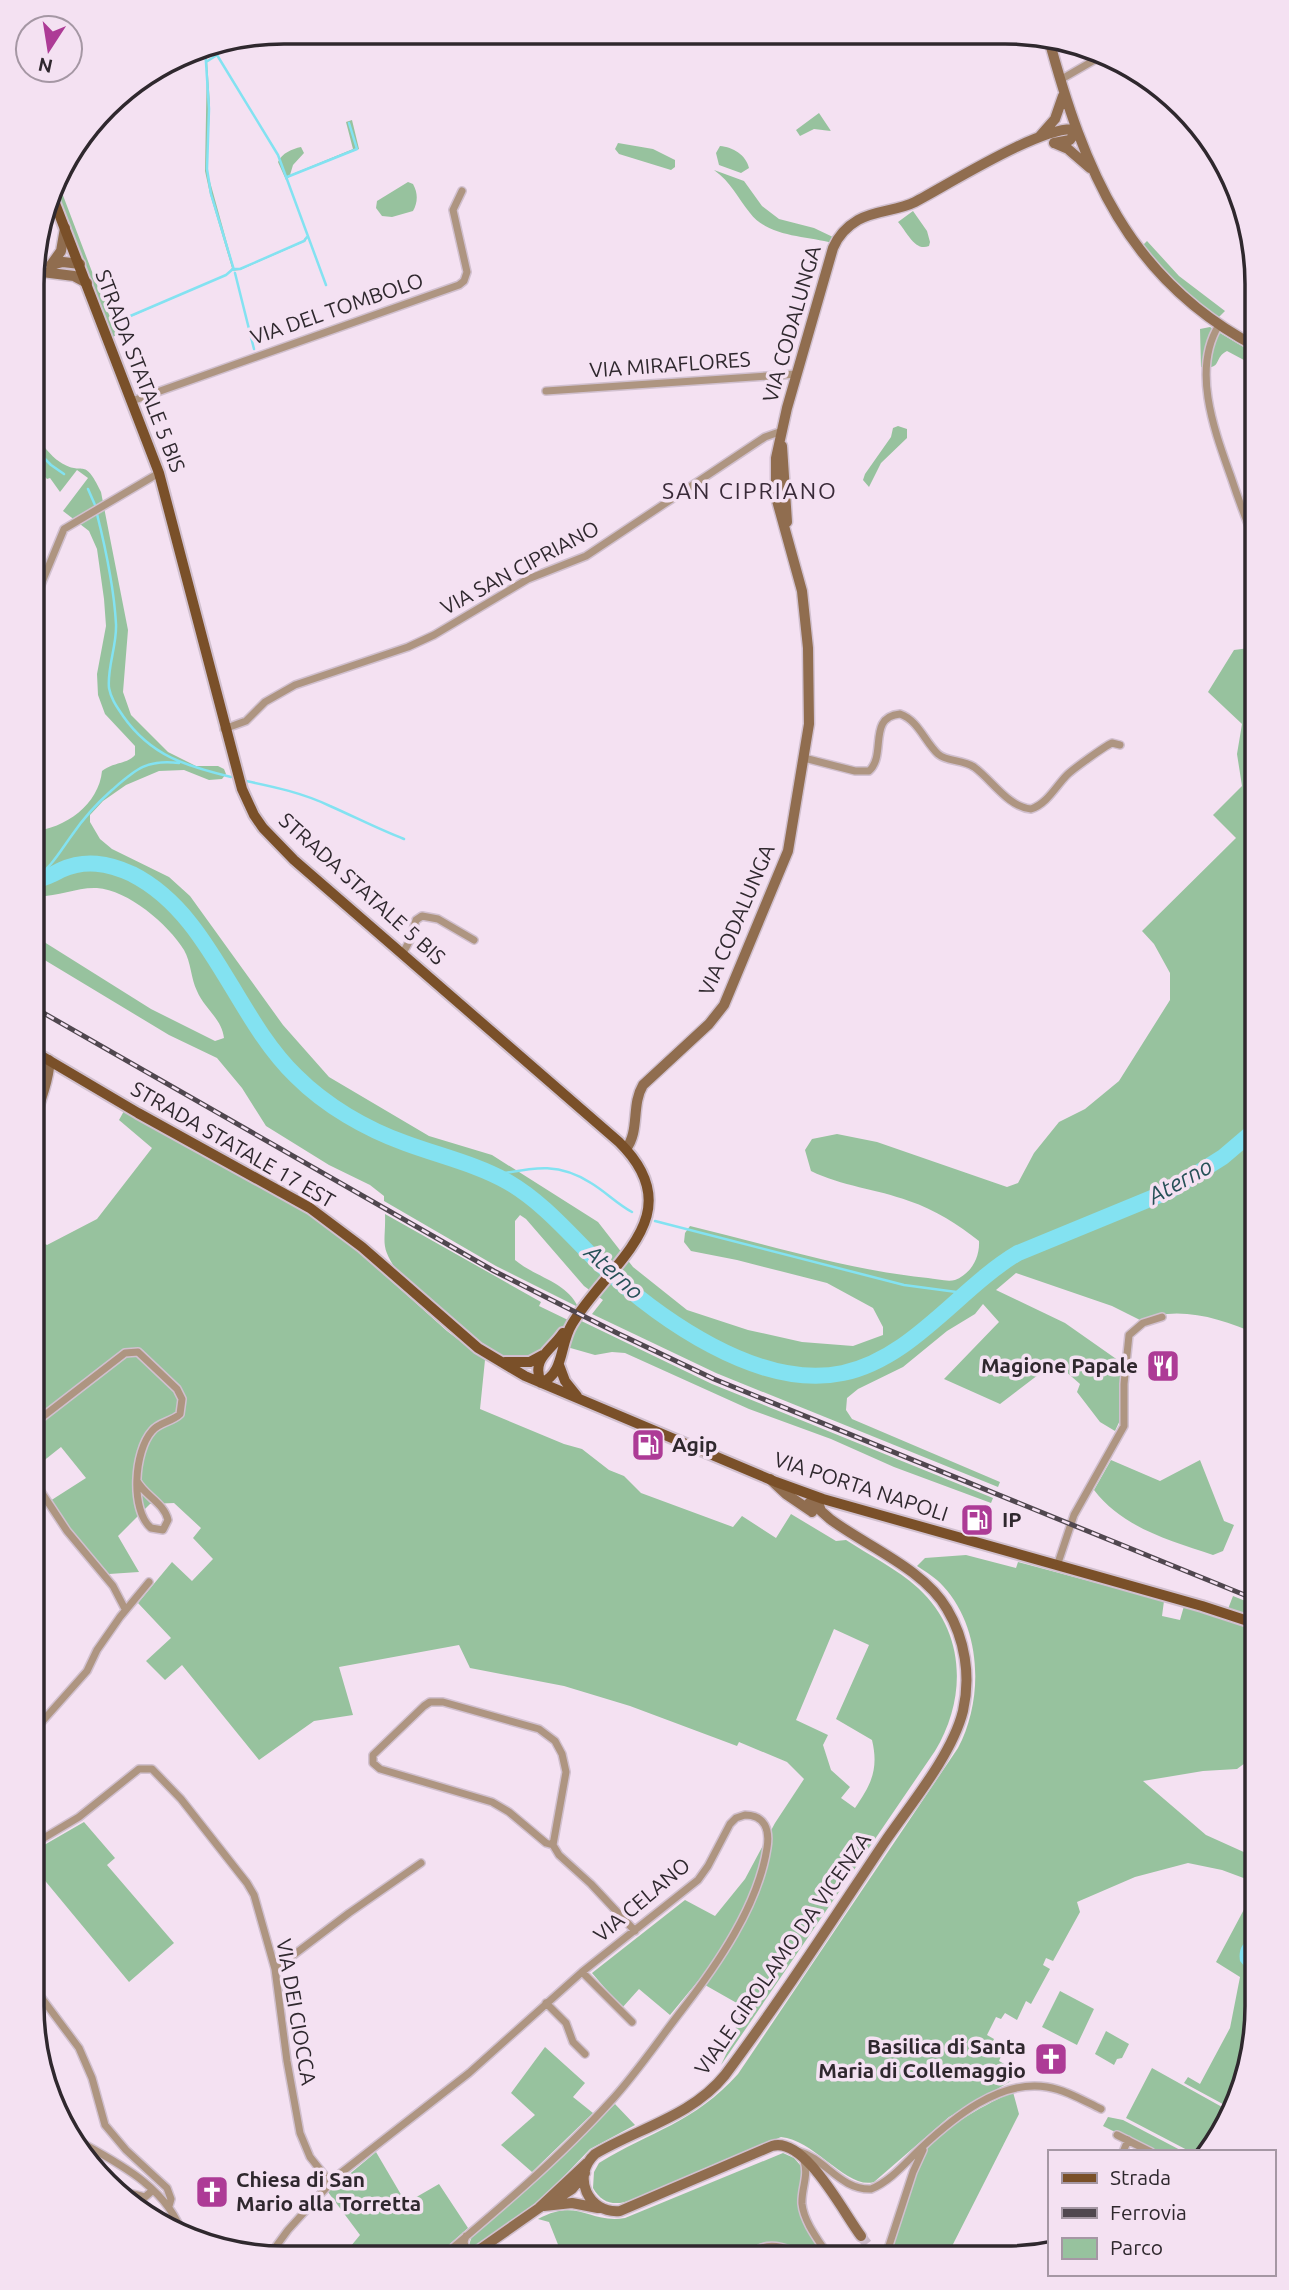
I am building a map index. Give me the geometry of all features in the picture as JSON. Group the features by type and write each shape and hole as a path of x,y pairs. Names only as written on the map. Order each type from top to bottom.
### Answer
{"main road":[{"path":"1051,48 1077,130 1124,229 1145,259 1178,293 1219,325 1245,340"},
{"name":"VIA CODALUNGA","path":"1034,141 1055,119 1062,105 1063,92"},
{"name":"VIA CODALUNGA","path":"626,1149 632,1139 636,1103 643,1085 709,1024 729,995 788,850 810,707 807,628 785,505 782,431 833,248 846,229 863,218 909,205 1008,151 1062,129 1077,130"},
{"path":"1054,143 1070,140 1077,130"},
{"name":"VIA CODALUNGA","path":"1034,141 1054,143 1068,149 1096,174"},
{"name":"STRADA STATALE 5 BIS","path":"57,207 159,473 224,729 242,789 254,815 294,860 626,1149 640,1169 647,1189 646,1222 629,1251 545,1354"},
{"path":"46,270 61,251 65,227"},
{"path":"46,270 73,271 80,264"},
{"path":"46,270 87,283"},
{"name":"STRADA STATALE 17 EST","path":"44,1057 310,1208 362,1247 454,1329 499,1362 541,1383"},
{"path":"44,1062 49,1060 50,1070 44,1088"},
{"path":"46,1081 58,1072 69,1072"},
{"name":"STRADA STATALE 5 BIS","path":"541,1383 554,1375 569,1328 597,1290"},
{"path":"499,1362 530,1362 545,1354"},
{"path":"541,1383 537,1366 545,1354"},
{"path":"559,1362 565,1381 581,1400"},
{"name":"VIA PORTA NAPOLI","path":"541,1383 816,1497 1202,1605 1245,1620"},
{"name":"VIALE GIROLAMO DA VICENZA","path":"571,2185 599,2152 689,2107 720,2082 846,1900 954,1736 964,1705 967,1675 960,1639 946,1606 934,1590 917,1576 812,1512 770,1479"},
{"path":"812,1512 809,1503 816,1497"},
{"name":"VIALE GIROLAMO DA VICENZA","path":"816,1497 824,1514 842,1529"},
{"path":"824,1514 824,1506 833,1502"},
{"path":"540,2208 572,2203 615,2212 629,2209 776,2145 798,2152 822,2179 861,2236"},
{"path":"586,2193 585,2173 590,2160"},
{"path":"485,2246 585,2173"},
{"path":"571,2185 586,2193 594,2204 606,2210"}],"street":[{"path":"1060,80 1092,61"},
{"name":"VIA DEL TOMBOLO","path":"132,401 459,285 464,281 467,272 453,210 462,191"},
{"path":"1219,325 1213,335 1208,364 1209,414 1245,519"},
{"name":"VIA MIRAFLORES","path":"546,391 797,374"},
{"name":"VIA SAN CIPRIANO","path":"224,729 246,721 265,702 295,685 408,647 434,635 528,579 586,556 765,437 782,431"},
{"path":"44,577 64,529 159,473"},
{"path":"804,758 855,771 869,771 876,761 881,726 889,717 900,714 913,722 938,754 968,763 1015,804 1031,809 1043,803 1069,773 1105,746 1114,743 1121,745"},
{"path":"403,953 416,920 422,916 438,919 474,940"},
{"path":"1057,1566 1074,1515 1124,1426 1124,1384 1129,1335 1143,1323 1161,1317"},
{"path":"44,1417 125,1353 138,1352 177,1389 182,1405 177,1417 158,1426 149,1435 143,1448 137,1481 139,1508 143,1520 155,1530 163,1530 168,1520 166,1512 137,1481"},
{"path":"44,1496 67,1531 113,1586 125,1609"},
{"path":"44,1720 87,1671 97,1650 125,1609 149,1582"},
{"path":"553,1845 545,1843 499,1805 380,1769 373,1763 373,1755 424,1706 433,1702 443,1702 539,1729 558,1745 565,1767 553,1845 556,1852 591,1884 635,1931"},
{"name":"VIA DEI CIOCCA","path":"44,1838 79,1817 139,1769 152,1769 181,1799 251,1889 275,1969 286,2061 300,2133 310,2157 330,2182"},
{"name":"VIA CELANO","path":"277,2246 330,2182 488,2057 582,1972 698,1880 736,1818 748,1814 763,1821 768,1830 768,1844 758,1883 708,1976 609,2103 521,2189 457,2245"},
{"path":"275,1969 421,1863"},
{"path":"582,1972 632,2022"},
{"path":"44,2001 79,2048 92,2078 105,2125 126,2150 167,2188 171,2199 169,2206"},
{"path":"546,2003 566,2023 573,2042 585,2054"},
{"path":"798,2152 810,2155 842,2181 871,2189 891,2176 927,2143 978,2105 1017,2087 1041,2086 1055,2089 1101,2109"},
{"path":"1117,2135 1147,2150"},
{"path":"1125,2150 1128,2140"},
{"path":"889,2246 905,2196 927,2143"},
{"path":"798,2152 806,2171 803,2209 823,2246"},
{"path":"95,2153 153,2190 169,2206 178,2221"},
{"path":"891,2176 903,2179 906,2186 905,2196"},
{"path":"136,2195 145,2197 153,2190"},
{"path":"464,2246 467,2236"}],"green space":[{"path":"207,60 210,105 207,171 234,268 240,269 305,238 306,241 240,270 231,271 227,275 114,324 118,334 113,337 60,199 62,192 102,298 110,300 106,308 113,323 226,275 232,268 205,171"},
{"path":"819,113 831,131 814,129 800,136 796,130"},
{"path":"352,120 359,149 290,176 286,180 278,162 291,150 301,147 304,153 293,165 290,175 353,149 346,122"},
{"path":"618,143 653,149 675,160 675,167 671,170 619,154 615,149"},
{"path":"720,146 738,152 749,168 741,173 719,165 716,153"},
{"path":"714,170 744,181 762,206 779,219 814,228 835,238 833,243 767,227 750,213"},
{"path":"408,182 413,184 417,194 413,211 392,217 382,216 376,208 377,201"},
{"path":"913,211 927,231 929,246 915,244 898,222"},
{"path":"1147,241 1179,276 1225,311 1217,319 1159,266 1143,245"},
{"path":"1210,327 1245,348 1245,361 1227,351 1212,367 1201,367 1200,329"},
{"path":"898,426 907,429 907,438 881,463 869,487 863,480 865,474 891,437 893,428"},
{"path":"44,447 60,462 86,470 101,492 128,630 123,692 131,715 168,752 196,766 218,766 224,769 226,774 222,779 209,780 184,770 159,771 126,785 103,801 90,815 90,822 100,839 112,849 169,877 190,896 283,1025 329,1077 429,1136 492,1155 598,1222 633,1267 687,1310 748,1330 802,1342 853,1346 883,1335 883,1327 873,1308 827,1283 691,1251 684,1242 685,1233 690,1226 838,1263 898,1274 949,1281 966,1274 976,1259 979,1241 946,1218 919,1205 811,1171 805,1150 812,1139 837,1134 877,1142 1007,1187 1018,1183 1034,1153 1059,1122 1085,1109 1119,1081 1170,1000 1170,973 1154,944 1142,931 1236,838 1213,815 1242,786 1237,754 1242,724 1208,692 1234,650 1245,649 1245,1329 1199,1315 1170,1314 1140,1320 1112,1306 1016,1273 996,1290 1065,1323 1122,1363 1121,1418 1115,1431 1100,1422 1077,1392 1080,1384 1055,1362 1000,1404 944,1379 999,1322 983,1304 975,1314 947,1331 903,1367 858,1389 847,1398 846,1410 852,1419 1000,1482 998,1487 716,1373 592,1314 603,1300 584,1286 520,1215 515,1221 515,1260 559,1286 573,1298 578,1307 496,1266 384,1201 384,1196 370,1185 329,1165 266,1126 242,1088 217,1058 169,1035 44,960 44,942 151,1009 215,1041 224,1038 220,1025 197,991 184,950 158,919 134,902 109,890 81,889 44,895 44,829 78,813 94,794 102,771 135,755 135,746 105,714 98,695 97,674 106,626 97,549 89,531 63,511 88,478 77,470 60,492 50,478 44,476"},
{"path":"124,1111 319,1220 351,1245 447,1331 485,1360 480,1409 582,1449 609,1470 624,1476 641,1493 733,1527 742,1516 776,1538 791,1514 836,1541 846,1540 892,1568 918,1588 934,1605 953,1645 956,1666 953,1709 945,1731 935,1751 721,2065 731,2044 742,2006 698,1981 670,2015 639,1989 622,2008 592,1973 685,1900 715,1916 745,1879 775,1823 804,1779 787,1762 739,1742 737,1746 630,1706 564,1686 470,1668 459,1645 339,1667 353,1715 314,1721 259,1760 182,1665 165,1680 146,1661 171,1638 138,1603 172,1562 192,1581 213,1559 193,1538 201,1528 174,1503 150,1504 118,1536 139,1572 109,1574 66,1525 50,1501 86,1478 61,1447 44,1460 44,1243 47,1245 97,1219 152,1148 119,1120","holes":["834,1629 869,1645 836,1719 872,1740 874,1768 865,1792 855,1808 841,1798 850,1787 831,1770 823,1745 828,1735 796,1720"]},
{"path":"385,1214 541,1302 539,1306 568,1320 571,1316 712,1384 993,1498 991,1503 749,1409 625,1353 595,1355 567,1347 545,1348 531,1357 505,1357 479,1341 397,1271 386,1249"},
{"path":"1111,1460 1160,1481 1200,1460 1224,1521 1234,1525 1223,1551 1213,1555 1180,1544 1148,1531 1119,1514 1094,1490"},
{"path":"966,1555 1016,1568 1018,1562 1164,1601 1162,1616 1180,1620 1184,1606 1220,1616 1228,1609 1233,1596 1245,1601 1245,1763 1237,1769 1203,1771 1143,1781 1206,1835 1245,1853 1245,1879 1222,1870 1188,1863 1135,1877 1077,1902 1080,1912 1053,1961 1046,1958 1043,1965 1050,1969 1031,2004 1026,2001 1017,2020 1005,2013 1001,2019 996,2017 987,2035 994,2039 990,2048 1002,2054 999,2061 1017,2071 1011,2081 949,2117 874,2182 853,2179 806,2146 781,2137 632,2200 615,2203 605,2200 593,2188 594,2172 599,2163 688,2115 722,2091 738,2074 958,1748 972,1708 975,1686 972,1643 956,1603 940,1583 917,1566 925,1558"},
{"path":"84,1822 115,1858 107,1865 174,1943 129,1982 44,1879 44,1845"},
{"path":"1245,1908 1245,2022 1241,2053 1223,2104 1184,2083 1188,2077 1200,2084 1230,2028 1240,1977 1216,1962"},
{"path":"1060,1991 1094,2009 1077,2045 1042,2027"},
{"path":"1106,2031 1129,2044 1122,2058 1117,2059 1114,2065 1095,2054"},
{"path":"545,2047 585,2083 573,2097 593,2113 532,2172 501,2145 535,2115 511,2093"},
{"path":"1152,2068 1222,2107 1197,2150 1187,2150 1126,2118"},
{"path":"1013,2092 1019,2114 952,2246 892,2246 912,2182 924,2154 937,2137 980,2108"},
{"path":"615,2104 635,2125 590,2149 544,2197 475,2246 469,2245 472,2236 530,2187"},
{"path":"1108,2117 1123,2120 1180,2150 1154,2150 1103,2126"},
{"path":"376,2152 406,2203 439,2184 468,2228 448,2246 351,2246 360,2235 328,2192"},
{"path":"783,2153 794,2158 801,2166 803,2172 799,2202 820,2246 785,2246 771,2243 756,2246 559,2246 549,2222 538,2219 563,2210 602,2218 625,2218"}],"water":[{"path":"1245,1943 1245,1967 1240,1961 1241,1949"}],"waterway":[{"path":"206,62 217,55 278,155 326,285"},
{"path":"206,57 209,109 207,169 211,194 234,270"},
{"path":"287,177 357,149 349,123"},
{"path":"114,323 226,275 233,269 240,269 304,241 307,237"},
{"path":"235,273 254,349"},
{"path":"44,458 64,474"},
{"path":"88,489 95,505"},
{"path":"97,514 115,610 116,632 109,672 109,688 113,699 134,730 158,750 184,763 231,777"},
{"path":"44,870 90,811 128,777 149,765 179,763"},
{"path":"246,781 310,797 404,839"},
{"name":"Aterno","path":"44,878 79,864 96,864 132,874 159,892 182,914 202,940 274,1052 320,1097 347,1116 376,1131 471,1165 508,1182 545,1210 624,1285 680,1327 744,1361 778,1371 811,1376 843,1373 868,1365 914,1338 976,1284 1018,1253 1169,1191 1223,1157 1245,1138"},
{"path":"494,1175 544,1168 567,1171 591,1183 632,1212"},
{"path":"655,1221 904,1285 964,1293"}],"tunnel":[{"path":"861,2236 869,2246"}],"railway":[{"path":"44,1013 494,1271 617,1333 714,1379 1245,1595"}],"place":[{"name":"Magione Papale","path":"1163,1366"},
{"name":"Agip","path":"648,1445"},
{"name":"IP","path":"977,1520"},
{"name":"Basilica di Santa Maria di Collemaggio","path":"1051,2059"},
{"name":"Chiesa di San Mario alla Torretta","path":"212,2192"}],"district":[{"name":"SAN CIPRIANO","path":"750,491"}]}
